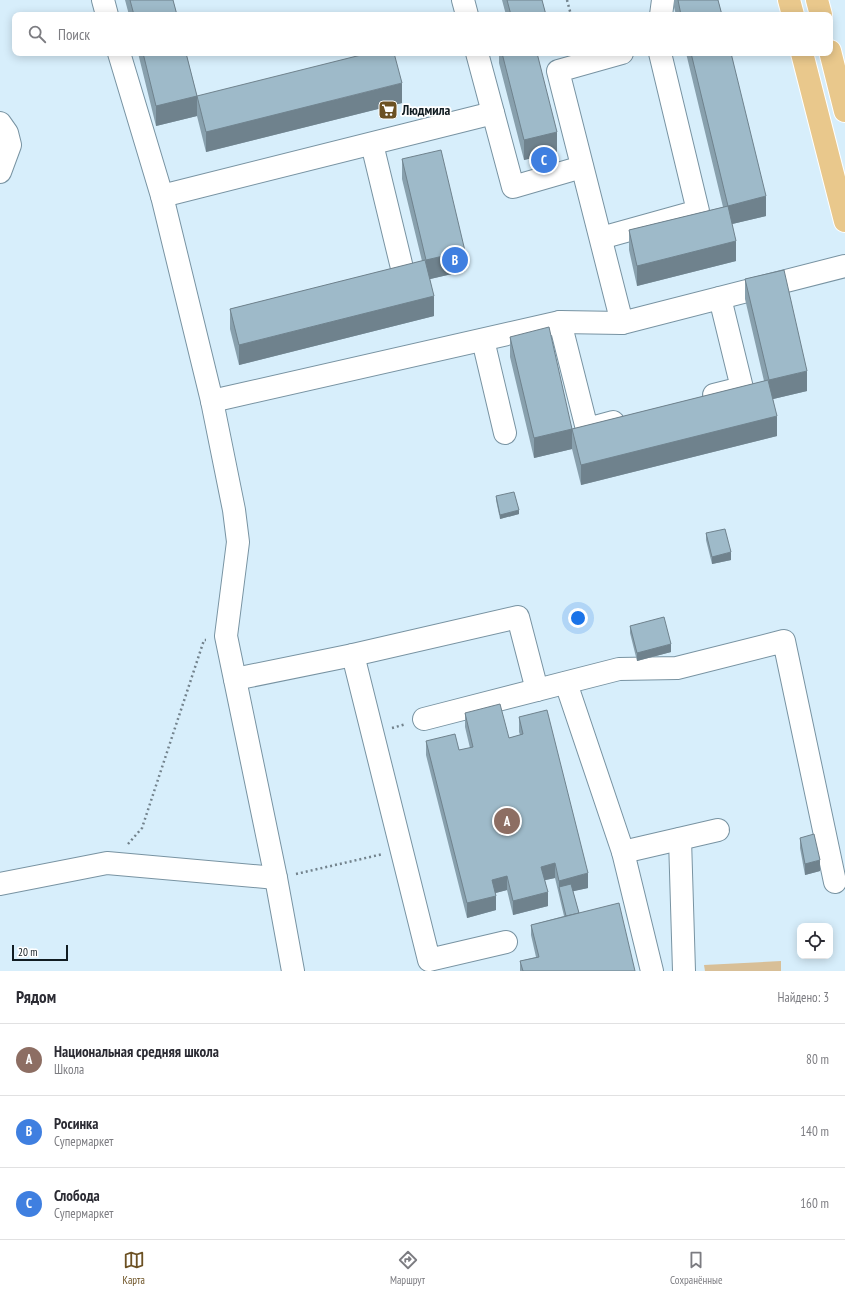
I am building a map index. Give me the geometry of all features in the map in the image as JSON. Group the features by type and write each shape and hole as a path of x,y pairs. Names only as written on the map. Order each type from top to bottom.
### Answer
{"main road":[{"path":"789,0 792,12"},
{"path":"817,0 820,12"},
{"path":"803,56 845,221"},
{"path":"831,56 845,111"}],"street":[{"path":"102,0 106,12"},
{"path":"463,0 466,12"},
{"path":"661,12 663,0"},
{"path":"120,56 162,196 212,401 234,510 238,542 226,636 276,878 293,971"},
{"path":"478,56 513,187 582,167"},
{"path":"611,56 558,71 622,323"},
{"path":"601,238 698,211 661,56"},
{"path":"162,196 493,113"},
{"path":"0,122 7,134 10,145 0,172"},
{"path":"372,144 402,268"},
{"path":"212,401 560,322 622,323 845,266"},
{"path":"696,400 742,388 720,298"},
{"path":"560,322 587,429 634,416"},
{"path":"483,340 505,433"},
{"path":"235,679 353,655 518,617 537,690"},
{"path":"424,719 619,669 677,668 784,641 835,882"},
{"path":"353,655 429,960 506,942"},
{"path":"566,683 623,852 652,971"},
{"path":"623,852 718,830"},
{"path":"680,839 684,971"},
{"path":"0,884 107,863 276,878"}],"path":[{"path":"567,0 570,12"},
{"path":"107,863 112,862 142,828 204,640 226,636"},
{"path":"372,733 424,719"},
{"path":"276,878 401,850"}],"shaded area":[{"path":"781,961 781,971 705,971 704,965"}],"building":[{"path":"130,0 173,0 176,12 133,12"},
{"path":"507,0 542,0 545,12 510,12"},
{"path":"678,0 718,0 721,12 680,12"},
{"path":"144,56 187,56 197,96 156,106"},
{"path":"357,56 395,56 402,83 206,132 197,96"},
{"path":"503,56 538,56 557,132 524,140"},
{"path":"692,56 732,56 766,196 728,206"},
{"path":"441,150 465,251 426,260 402,159"},
{"path":"728,206 736,241 637,266 629,230"},
{"path":"425,260 434,296 239,345 230,309"},
{"path":"784,270 807,371 769,380 745,279"},
{"path":"549,327 572,429 534,438 510,337"},
{"path":"768,380 777,416 581,465 572,429"},
{"path":"514,492 519,510 500,515 496,496"},
{"path":"725,529 731,552 712,557 706,533"},
{"path":"664,617 671,644 637,653 630,626"},
{"path":"500,704 509,738 523,734 519,717 547,710 588,873 559,881 555,863 541,867 548,892 513,901 507,876 492,880 496,896 467,903 426,741 455,734 459,750 473,747 465,713"},
{"path":"814,834 820,860 805,864 800,838"},
{"path":"571,884 579,913 566,916 559,887"},
{"path":"619,903 635,971 523,971 520,961 539,957 531,925"}],"place":[{"name":"Людмила","path":"388,110"},
{"name":"Слобода","path":"544,160"},
{"name":"Росинка","path":"455,260"},
{"name":"Национальная средняя школа","path":"507,821"}]}
